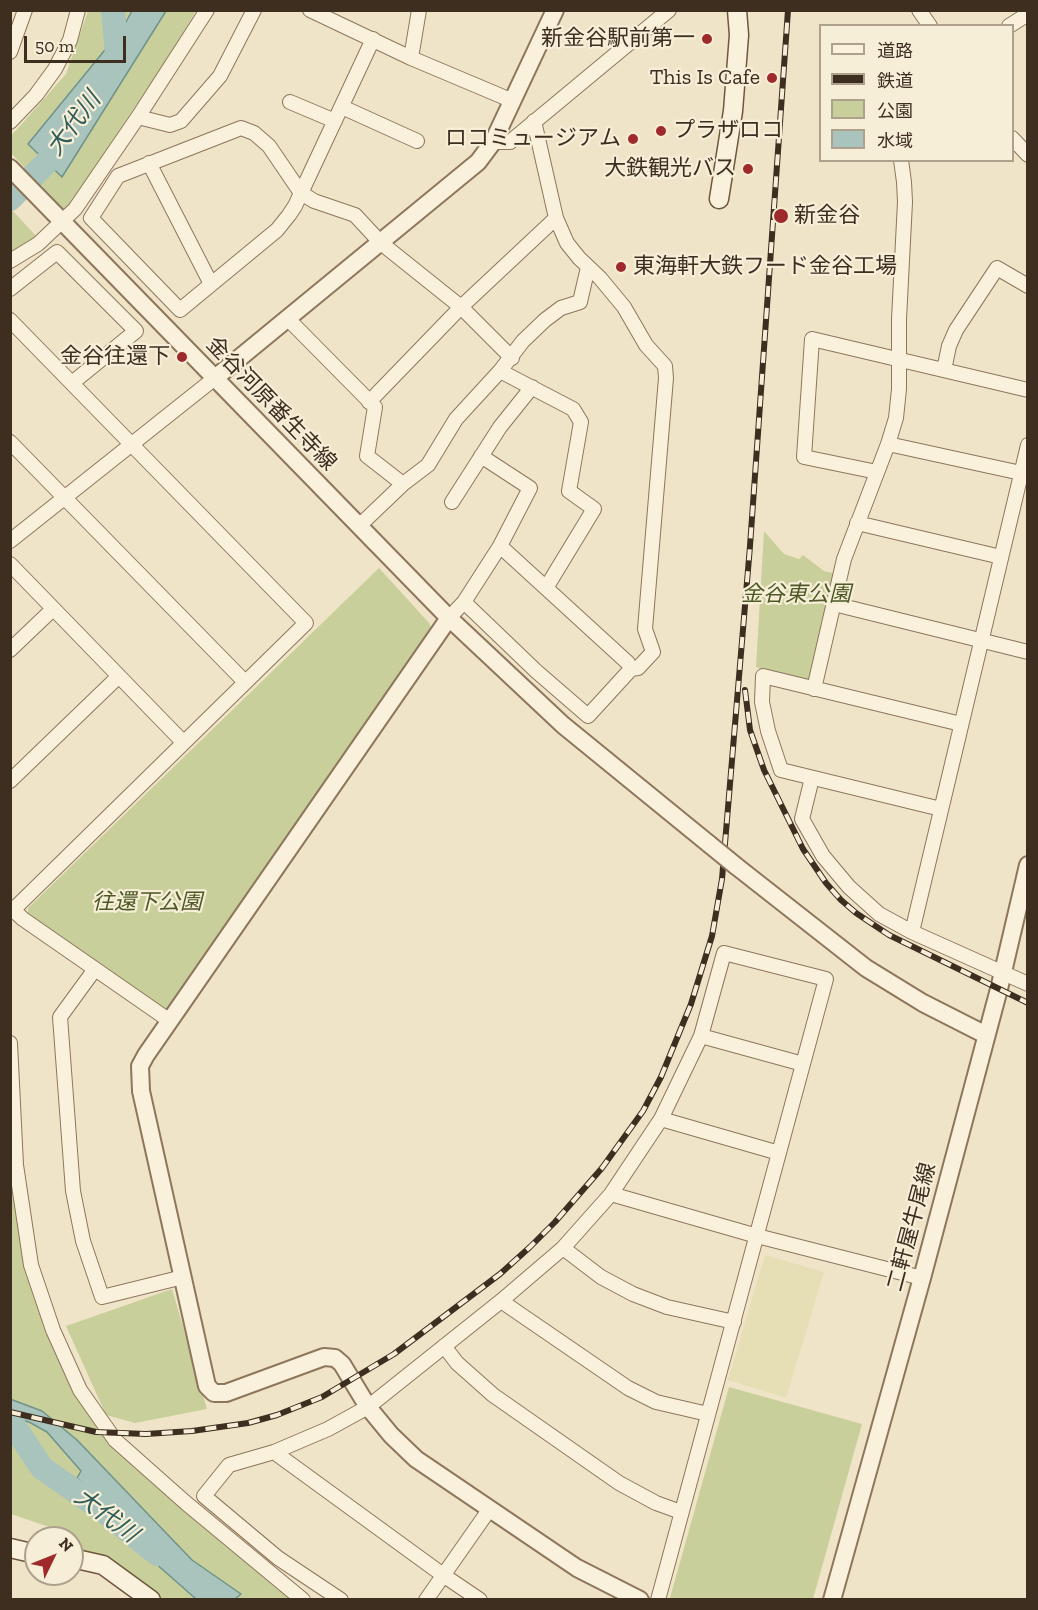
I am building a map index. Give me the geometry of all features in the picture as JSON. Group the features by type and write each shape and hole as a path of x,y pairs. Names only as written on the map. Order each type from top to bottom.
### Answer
{"main road":[{"path":"719,199 733,111 739,35 737,10"},
{"path":"84,1561 103,1565 151,1599"}],"street":[{"path":"10,52 25,10"},
{"path":"10,122 36,95 55,69 70,40 78,10"},
{"path":"10,261 38,244 75,209 207,10"},
{"path":"138,117 170,125 181,121 220,76 254,10"},
{"path":"310,10 411,58 513,101"},
{"path":"411,58 418,10"},
{"path":"10,541 215,378 478,162 494,142 555,10"},
{"path":"494,142 510,142 669,10"},
{"path":"919,10 929,24"},
{"path":"1012,24 1028,14"},
{"path":"373,39 335,122 301,193 295,206 277,230 180,310 91,218 118,176 241,128 254,133 269,146 301,193 314,201 355,215 381,243 462,307 512,358"},
{"path":"290,102 335,122"},
{"path":"342,107 417,141"},
{"path":"464,602 536,671 588,716 631,669 638,668 653,652 645,629 666,378 665,366 646,345 624,307 567,243 556,218 534,122"},
{"path":"1014,140 1028,155"},
{"path":"814,689 844,559 896,418 905,202 901,162"},
{"path":"149,163 211,284"},
{"name":"金谷河原番生寺線","path":"10,168 448,618 563,725 866,968 922,1003 986,1035"},
{"path":"369,402 462,307 556,218"},
{"path":"10,290 57,252 136,332 72,383"},
{"path":"359,526 403,484 429,465 456,419 512,358 523,341 561,308 580,302 588,267"},
{"path":"944,370 949,346 956,330 998,268 1028,286"},
{"path":"287,318 375,407 367,456 403,484"},
{"path":"10,320 306,623 12,908 170,1021"},
{"path":"877,472 804,457 812,339 1028,390"},
{"path":"500,371 573,409 581,422 569,491 594,509 546,588"},
{"path":"452,502 500,427 532,387"},
{"path":"10,442 245,682"},
{"path":"888,444 1021,473"},
{"path":"912,932 1028,445"},
{"path":"482,456 530,488 500,546 464,602 448,618 146,1054 140,1066 140,1078 207,1386 214,1392 226,1393 324,1357 335,1358 342,1364 368,1407 391,1436 417,1459 489,1510 578,1568 640,1599"},
{"path":"857,523 1001,557"},
{"path":"500,546 628,663 631,669"},
{"path":"10,564 183,742"},
{"path":"834,604 1028,652"},
{"path":"10,650 53,609"},
{"path":"10,781 119,676"},
{"path":"941,809 781,770 764,712 763,676 961,724"},
{"path":"812,778 802,819 823,856 849,887 872,907 912,932 1028,984"},
{"name":"二軒屋牛尾線","path":"832,1599 922,1278 1025,890 1028,865"},
{"path":"341,1599 278,1558 204,1496 228,1465 274,1452 328,1429 368,1407 501,1301 562,1248 610,1194 661,1119 701,1035 724,953 826,979 658,1599"},
{"path":"95,969 60,1017 73,1191 83,1241 102,1297 183,1277"},
{"path":"701,1035 804,1064"},
{"path":"10,1042 16,1165 31,1265 53,1330 80,1390 115,1440 303,1599"},
{"path":"661,1119 779,1153"},
{"path":"610,1194 757,1236 922,1278"},
{"path":"562,1248 601,1277 633,1294 667,1307 734,1322"},
{"path":"501,1301 628,1389 656,1402 708,1414"},
{"path":"444,1346 457,1363 493,1395 619,1483 656,1503 681,1512"},
{"path":"274,1452 443,1575 480,1599"},
{"path":"426,1599 489,1510"}],"shaded area":[{"path":"765,1255 824,1272 786,1398 728,1380"}],"green space":[{"path":"88,11 108,11 122,17 126,11 196,11 171,53 65,211 11,153 11,136 66,74"},
{"path":"11,209 38,238 11,259"},
{"name":"金谷東公園","path":"764,531 784,554 799,559 803,555 824,571 837,574 812,682 806,685 756,667"},
{"name":"往還下公園","path":"379,568 430,624 431,634 170,1011 161,1011 28,915 28,908"},
{"path":"10,1151 30,1287 91,1416 297,1599 159,1599 84,1556 84,1526 46,1526 11,1514"},
{"path":"172,1289 207,1409 135,1423 106,1415 66,1326"},
{"path":"729,1387 862,1424 813,1599 675,1600 670,1598"}],"water":[{"path":"132,11 166,11 62,177 28,144 122,29"},
{"path":"10,1399 42,1411 77,1440 192,1560 241,1594 235,1599 196,1599 137,1547 130,1525 77,1478 81,1471 47,1432 29,1422 11,1417"}],"waterway":[{"path":"113,10 117,56"},
{"name":"大代川","path":"10,199 51,158 68,137"},
{"name":"大代川","path":"10,1420 42,1468 101,1509 157,1554"}],"railway":[{"path":"10,1412 96,1432 146,1434 192,1431 248,1423 277,1415 322,1397 394,1354 500,1274 555,1222 602,1168 643,1111 661,1077 691,1004 712,936 722,879 750,546 788,10"},
{"path":"745,690 750,730 764,770 803,849 826,883 841,900 889,935 1028,1003"}],"place":[{"name":"新金谷駅前第一","path":"707,39"},
{"name":"This Is Cafe","path":"772,78"},
{"name":"プラザロコ","path":"661,131"},
{"name":"ロコミュージアム","path":"633,139"},
{"name":"大鉄観光バス","path":"748,169"},
{"name":"新金谷","path":"781,216"},
{"name":"東海軒大鉄フード金谷工場","path":"621,267"},
{"name":"金谷往還下","path":"182,357"}]}
